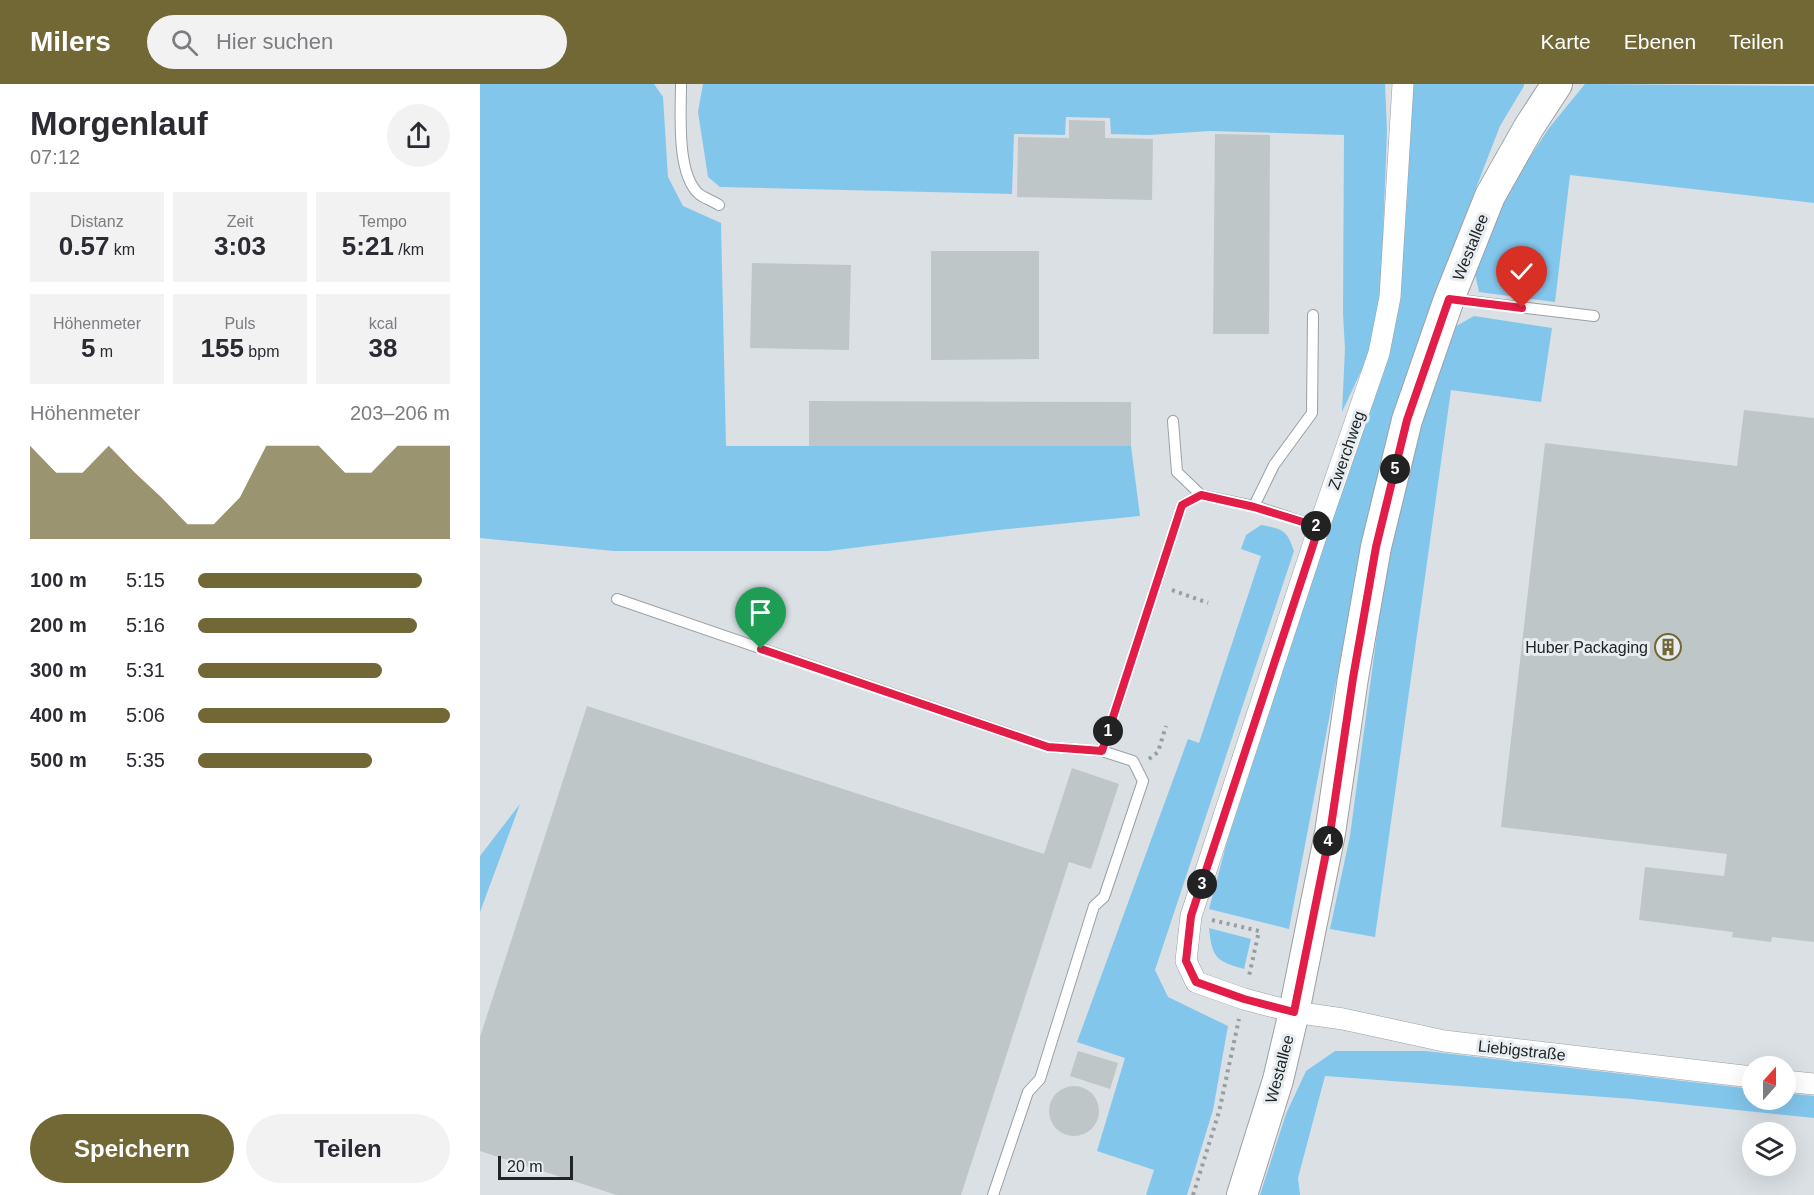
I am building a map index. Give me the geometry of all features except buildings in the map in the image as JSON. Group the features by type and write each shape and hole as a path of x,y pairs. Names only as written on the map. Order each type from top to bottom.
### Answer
{"main road":[{"name":"Westallee","path":"1242,1195 1278,1080 1294,1012 1330,833 1353,678 1376,547 1407,420 1449,299 1490,196 1529,127 1557,84"}],"street":[{"name":"Zwerchweg","path":"1294,1012 1244,999 1196,982 1186,961 1191,916 1379,353 1388,308 1403,84"},
{"name":"Liebigstraße","path":"1294,1012 1343,1019 1444,1041 1742,1076"},
{"path":"1796,1082 1814,1084"}],"lane":[{"path":"681,84 682,149 687,177 698,193 719,205"},
{"path":"1449,299 1594,316"},
{"path":"1254,507 1274,465 1312,413 1313,315"},
{"path":"1173,421 1177,472 1201,495 1254,507 1319,527"},
{"path":"1102,751 1182,505 1201,495"},
{"path":"617,599 1048,747 1102,751 1133,761 1143,781 1108,887 1104,897 1094,906 1040,1080 1028,1092 993,1195"}],"path":[{"path":"1157,585 1208,603"},
{"path":"1137,768 1158,752 1166,726"},
{"path":"1191,916 1259,930 1219,1112 1193,1195"}],"shaded area":[{"path":"480,84 654,84 663,97 668,177 683,206 721,223 726,446 1131,446 1140,516 989,531 828,551 614,551 480,538"},
{"path":"703,84 1385,84 1387,130 1381,291 1371,350 1342,412 1345,349 1343,314 1344,135 1210,131 1149,135 1111,134 1110,118 1066,117 1065,135 1014,134 1012,194 720,187 708,177 698,112"},
{"path":"1411,84 1524,84 1524,86 1500,126 1447,263 1394,416 1361,551 1289,929 1209,909 1227,842 1327,529 1389,351"},
{"path":"1585,84 1814,86 1814,203 1570,175 1555,302 1479,292 1474,269 1511,186 1549,128"},
{"path":"1474,316 1552,328 1541,402 1451,390 1375,937 1330,929 1350,836 1388,551 1419,424 1451,329"},
{"path":"1261,525 1283,532 1294,551 1155,970 1168,997 1228,1026 1213,1110 1187,1195 1146,1195 1154,1170 1097,1151 1125,1058 1077,1042 1188,739 1199,743 1261,556 1241,549 1246,535"},
{"path":"520,804 480,912 480,856"},
{"path":"1209,928 1251,939 1244,969 1217,957 1212,946"},
{"path":"1335,1051 1426,1051 1742,1088 1742,1110 1796,1110 1796,1094 1814,1096 1814,1118 1632,1099 1325,1076 1298,1178 1300,1195 1260,1195 1286,1114 1306,1071"}],"place":[{"name":"Huber Packaging","path":"1668,647"}],"route":[{"path":"761,649 1048,747 1102,751 1182,505 1201,495 1254,507 1319,527 1191,916 1186,961 1196,982 1244,999 1294,1012 1330,833 1353,678 1376,547 1407,420 1449,299 1522,308"}]}
